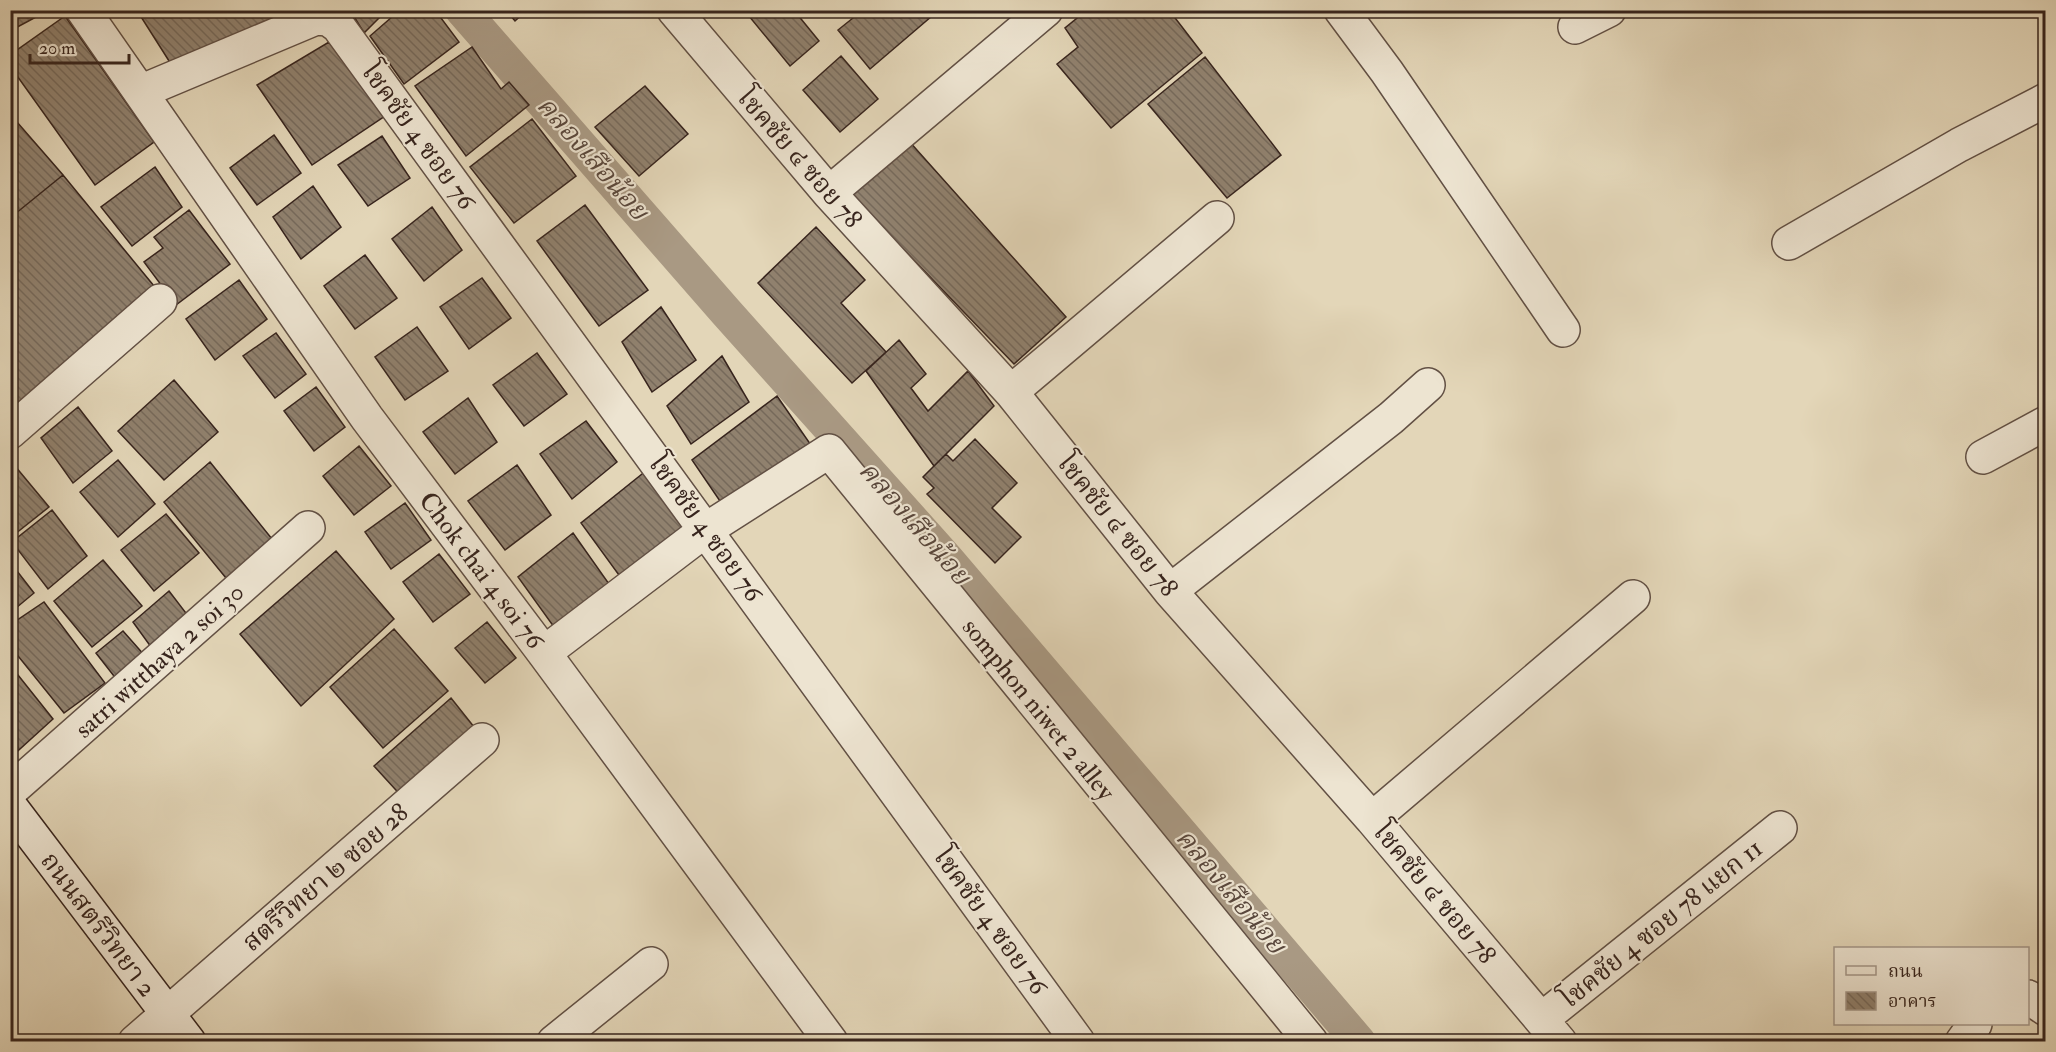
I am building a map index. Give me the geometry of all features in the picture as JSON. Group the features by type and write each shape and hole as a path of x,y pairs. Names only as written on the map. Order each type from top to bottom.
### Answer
{"street":[{"name":"Chok chai 4 soi 76","path":"83,10 367,418 831,1041"},
{"name":"โชคชัย ๔ ซอย 78","path":"674,10 829,193 1011,392 1170,591 1372,819 1551,1030"},
{"path":"829,193 1046,10"},
{"path":"1341,10 1394,82 1563,330"},
{"path":"1575,27 1609,10"},
{"name":"โชคชัย 4 ซอย 76","path":"140,93 316,18 328,19 339,26 1078,1041"},
{"path":"1789,243 1959,145 2046,100"},
{"path":"1011,392 1217,218"},
{"path":"10,432 160,301"},
{"path":"1170,591 1391,418 1428,385"},
{"path":"1983,457 2046,423"},
{"name":"somphon niwet 2 alley","path":"544,653 707,530 829,451 1311,1041"},
{"name":"satri witthaya 2 soi 30","path":"10,791 308,528"},
{"path":"1372,819 1633,597"},
{"name":"สตรีวิทยา ๒ ซอย 28","path":"135,1041 482,740"},
{"name":"ถนนสตรีวิทยา 2","path":"10,806 189,1041"},
{"name":"โชคชัย 4 ซอย 78 แยก 11","path":"1551,1030 1780,828"},
{"path":"554,1041 651,964"},
{"path":"2029,998 2046,1009"},
{"path":"1962,1041 1974,1025"}],"building":[{"path":"10,10 49,10 10,31"},
{"path":"140,10 294,10 176,72 138,12"},
{"path":"350,10 387,10 364,33"},
{"path":"400,10 435,10 459,42 404,84 370,36"},
{"path":"506,10 527,10 515,21"},
{"path":"744,10 801,10 797,14 819,41 790,66"},
{"path":"863,10 939,10 870,69 838,30"},
{"path":"1087,10 1169,10 1202,53 1111,128 1057,64 1078,47 1065,28"},
{"path":"65,16 154,142 95,185 10,66 10,55"},
{"path":"329,42 385,116 312,165 257,85"},
{"path":"472,47 501,89 509,82 529,105 466,156 415,86"},
{"path":"841,56 878,99 840,132 803,90"},
{"path":"1205,57 1281,155 1227,198 1148,104"},
{"path":"645,86 688,134 639,176 595,127"},
{"path":"10,114 63,175 10,218"},
{"path":"532,119 576,176 514,223 470,167"},
{"path":"274,135 301,173 257,205 230,168"},
{"path":"382,136 410,178 368,206 338,165"},
{"path":"908,140 1066,317 1014,364 848,192"},
{"path":"155,167 182,207 132,246 101,207"},
{"path":"63,175 163,297 10,422 10,218"},
{"path":"313,186 341,227 301,259 273,217"},
{"path":"585,205 648,290 599,326 537,241"},
{"path":"432,207 462,250 424,281 392,239"},
{"path":"189,210 230,264 176,305 144,262 163,248 154,237"},
{"path":"816,227 865,280 841,303 886,352 852,383 758,283"},
{"path":"365,255 397,298 355,329 324,286"},
{"path":"482,278 511,318 469,349 440,307"},
{"path":"239,280 267,319 215,360 186,319"},
{"path":"661,307 696,360 652,392 622,342"},
{"path":"417,327 448,371 405,400 375,357"},
{"path":"276,333 306,374 275,398 243,356"},
{"path":"899,340 926,374 911,388 928,411 968,371 994,406 934,466 866,371"},
{"path":"537,353 567,394 524,426 493,385"},
{"path":"722,356 749,402 691,444 667,406"},
{"path":"174,380 218,432 164,480 118,431"},
{"path":"316,387 345,427 314,451 284,411"},
{"path":"777,396 813,448 724,507 692,460"},
{"path":"468,398 497,442 455,474 423,432"},
{"path":"78,407 112,451 73,483 41,438"},
{"path":"586,421 617,462 572,499 540,454"},
{"path":"975,439 1017,483 992,508 1021,537 995,563 927,494 934,488 923,477 946,454 953,461"},
{"path":"359,446 391,486 354,515 323,476"},
{"path":"10,460 49,507 10,538"},
{"path":"118,460 155,504 118,537 80,492"},
{"path":"210,462 276,544 230,583 164,502"},
{"path":"517,465 551,515 505,550 468,501"},
{"path":"647,470 691,531 624,582 581,523"},
{"path":"405,503 431,540 391,569 365,532"},
{"path":"52,510 87,556 48,589 12,542"},
{"path":"166,514 199,553 154,591 121,550"},
{"path":"573,533 614,591 559,634 518,577"},
{"path":"336,551 394,619 301,706 240,634"},
{"path":"439,554 470,594 433,622 403,582"},
{"path":"103,560 142,606 92,647 54,601"},
{"path":"10,562 34,593 10,613"},
{"path":"169,591 189,617 151,647 133,622"},
{"path":"44,602 105,683 64,713 10,646 10,625"},
{"path":"487,622 516,658 485,683 455,648"},
{"path":"394,629 448,691 383,748 330,687"},
{"path":"123,631 145,656 117,680 96,653"},
{"path":"10,665 53,719 10,758"},
{"path":"451,698 478,732 405,800 374,766"}],"waterway":[{"name":"คลองเสือน้อย","path":"462,10 726,312 946,558 1359,1042"}]}
